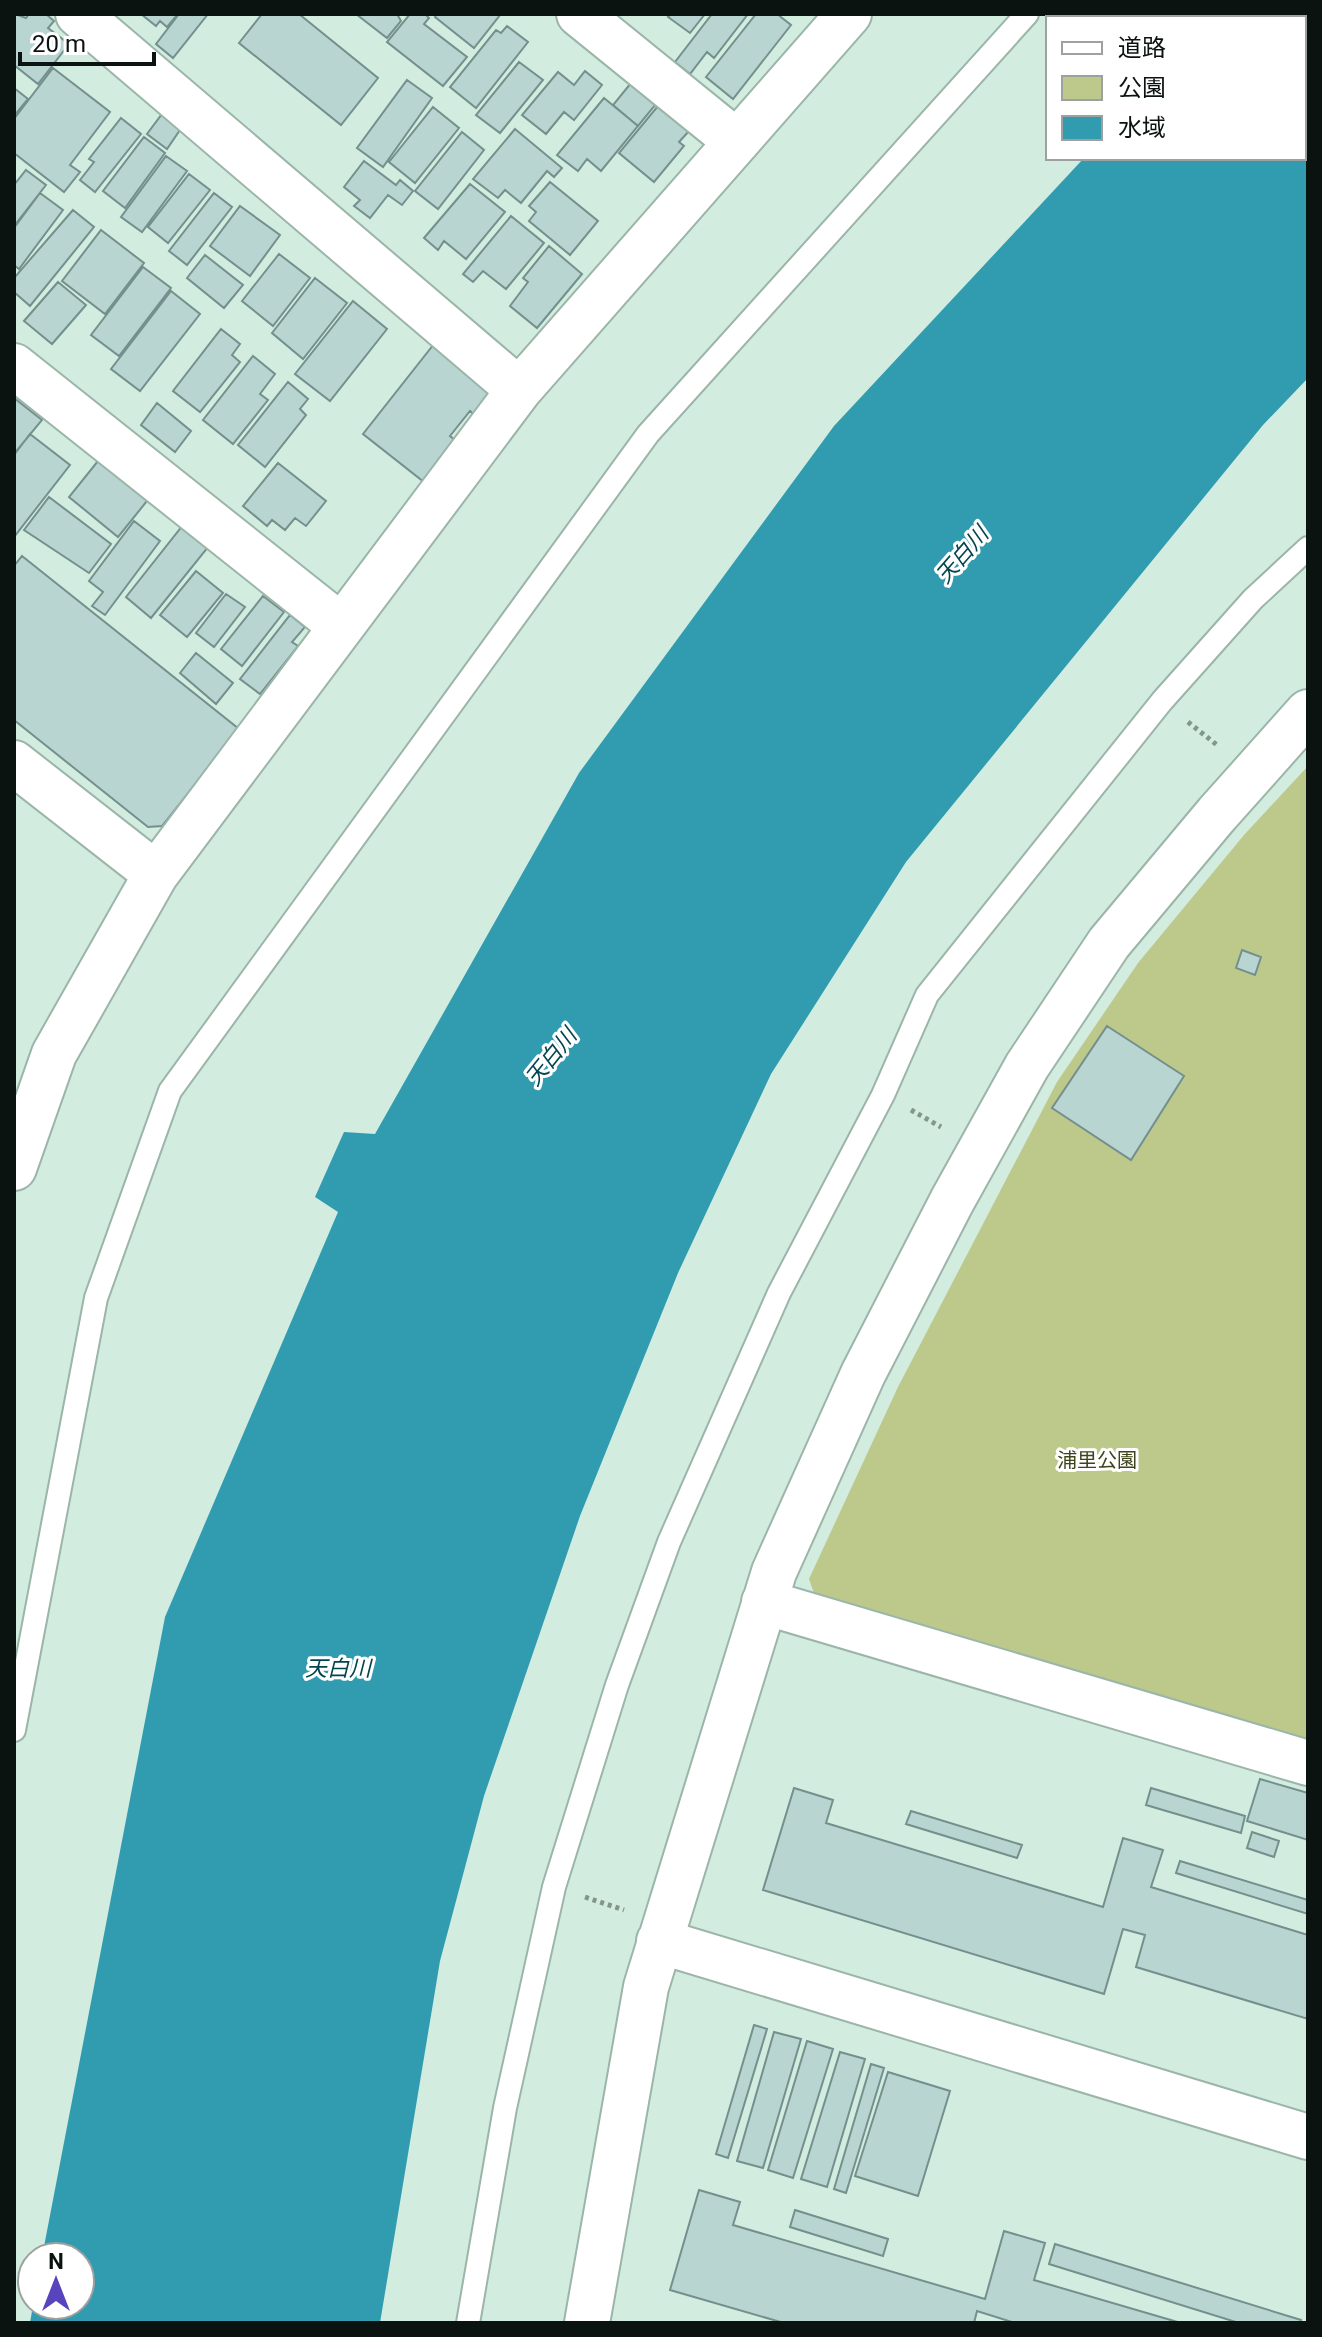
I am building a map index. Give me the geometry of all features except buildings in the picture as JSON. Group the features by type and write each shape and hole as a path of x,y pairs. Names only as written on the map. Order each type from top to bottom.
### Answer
{"street":[{"path":"78,14 519,390"},
{"path":"579,14 737,142"},
{"path":"14,1168 54,1054 156,874 519,390 849,14"},
{"path":"14,366 341,626"},
{"path":"587,2323 646,1987 644,1926 764,1602 863,1374 952,1201 1027,1066 1109,943 1308,712"},
{"path":"14,763 156,874"},
{"path":"14,1076 54,1054"},
{"path":"764,1602 1308,1763"},
{"path":"644,1926 1308,2137"}],"lane":[{"path":"14,1730 96,1298 170,1091 648,434 1027,14"},
{"path":"468,2323 505,2108 554,1887 617,1685 669,1542 779,1293 883,1095 927,995 1162,701 1253,599 1308,548"}],"path":[{"path":"1162,701 1223,750"},
{"path":"554,1887 644,1926"}],"green space":[{"name":"浦里公園","path":"1308,766 1308,1743 816,1599 809,1579 898,1387 1057,1082 1138,963 1244,835"}],"water":[{"name":"天白川","path":"1308,14 1308,378 1263,425 906,862 771,1074 678,1273 580,1516 484,1796 440,1961 380,2323 30,2323 96,2321 96,2241 45,2241 165,1617 338,1212 315,1197 344,1132 375,1134 579,773 834,426 1082,160 1306,160 1306,16 1222,16"}]}
